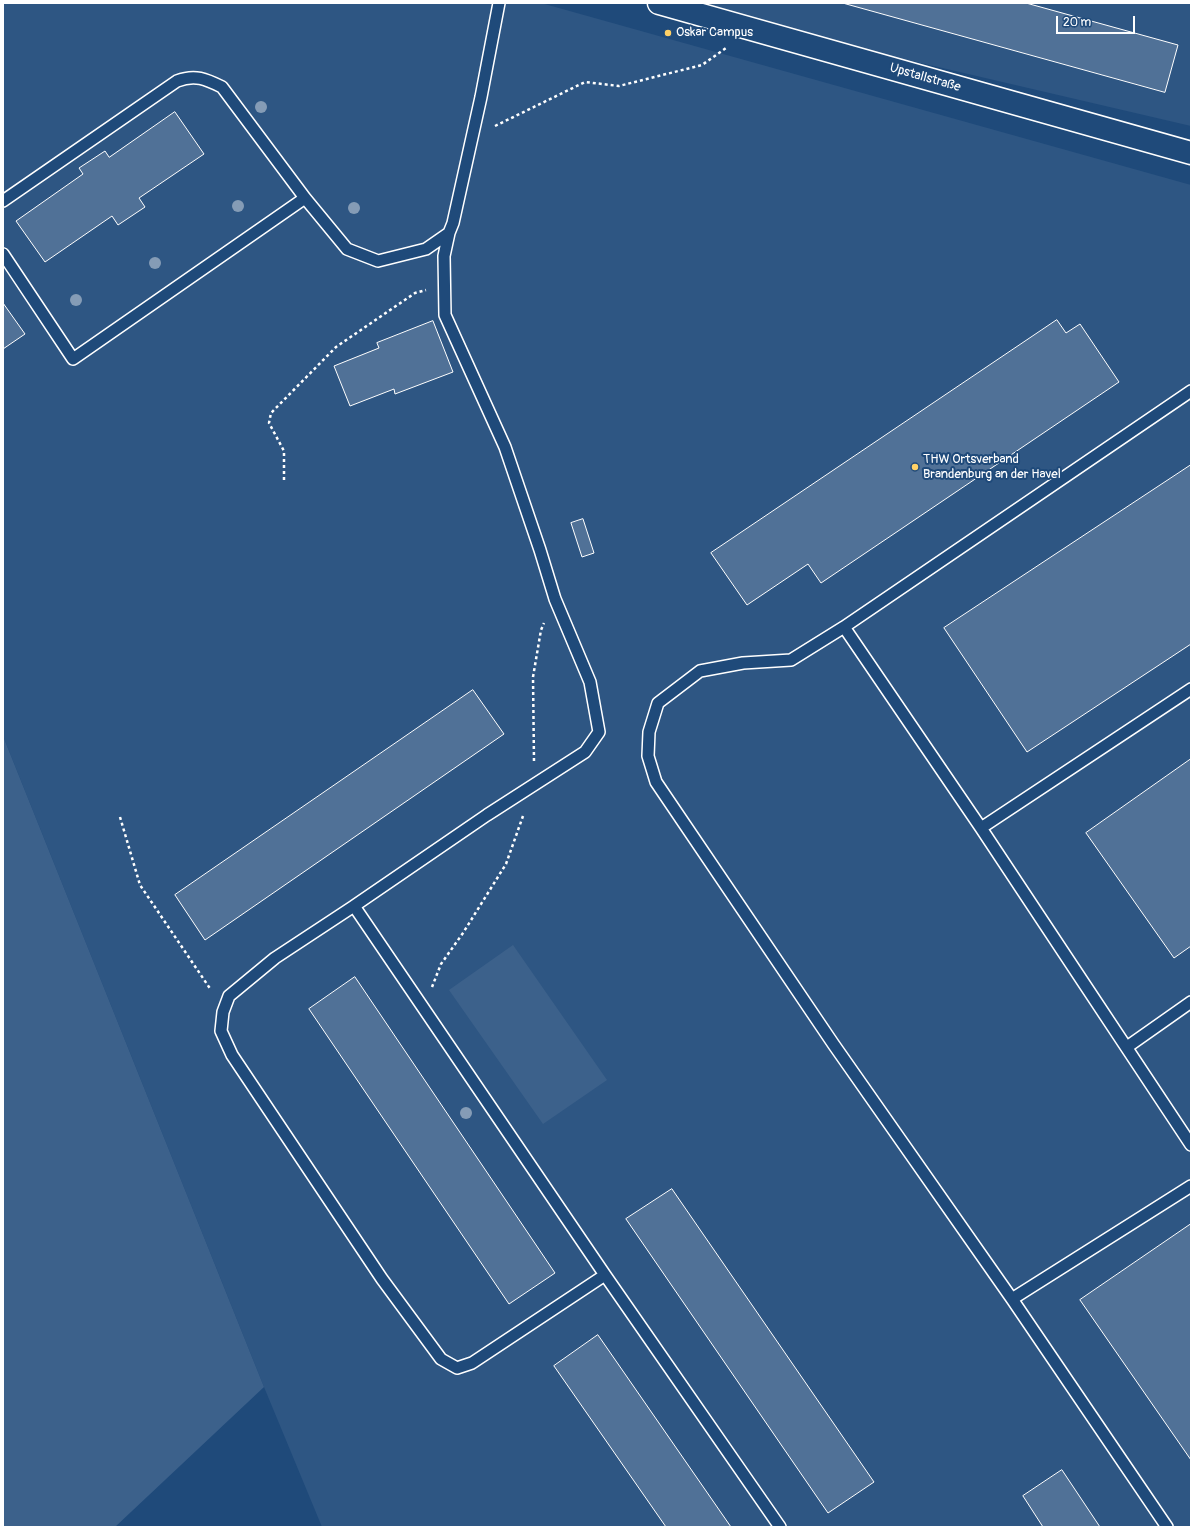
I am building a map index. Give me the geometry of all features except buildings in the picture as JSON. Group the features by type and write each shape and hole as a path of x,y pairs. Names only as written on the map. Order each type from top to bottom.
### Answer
{"street":[{"name":"Upstallstraße","path":"659,3 1191,153"}],"lane":[{"path":"499,3 472,137 453,223 449,233 444,256 445,314 505,447 555,599 590,682 599,732 585,752 487,815 275,958 229,996 223,1012 221,1031 232,1055 382,1279 441,1359 457,1368 472,1363 605,1275"},
{"path":"3,201 177,81 188,77 205,79 222,87 305,198 347,249 378,262 426,249 449,233"},
{"path":"3,254 73,359 305,198"},
{"path":"1167,1527 1012,1299 834,1045 656,782 648,756 649,732 658,703 700,671 743,663 791,660 844,627 1191,391"},
{"path":"844,627 981,828 1191,1146"},
{"path":"981,828 1191,689"},
{"path":"354,906 605,1275 780,1527"},
{"path":"1127,1047 1191,1002"},
{"path":"1012,1299 1191,1186"}],"path":[{"path":"472,137 585,82 619,86 702,65 752,29"},
{"path":"284,480 284,451 269,423 271,413 336,347 415,294 444,284"},
{"path":"120,817 140,885 210,988 223,1012"}],"shaded area":[{"path":"3,3 541,3 1191,185 1191,1527 322,1527 264,1387 3,736"},
{"path":"664,3 1191,3 1191,126"},
{"path":"3,736 264,1387 115,1527 3,1527"},
{"path":"513,945 607,1080 543,1124 449,990"}],"place":[{"name":"Oskar Campus","path":"668,33"},
{"name":"THW Ortsverband Brandenburg an der Havel","path":"915,467"}]}
